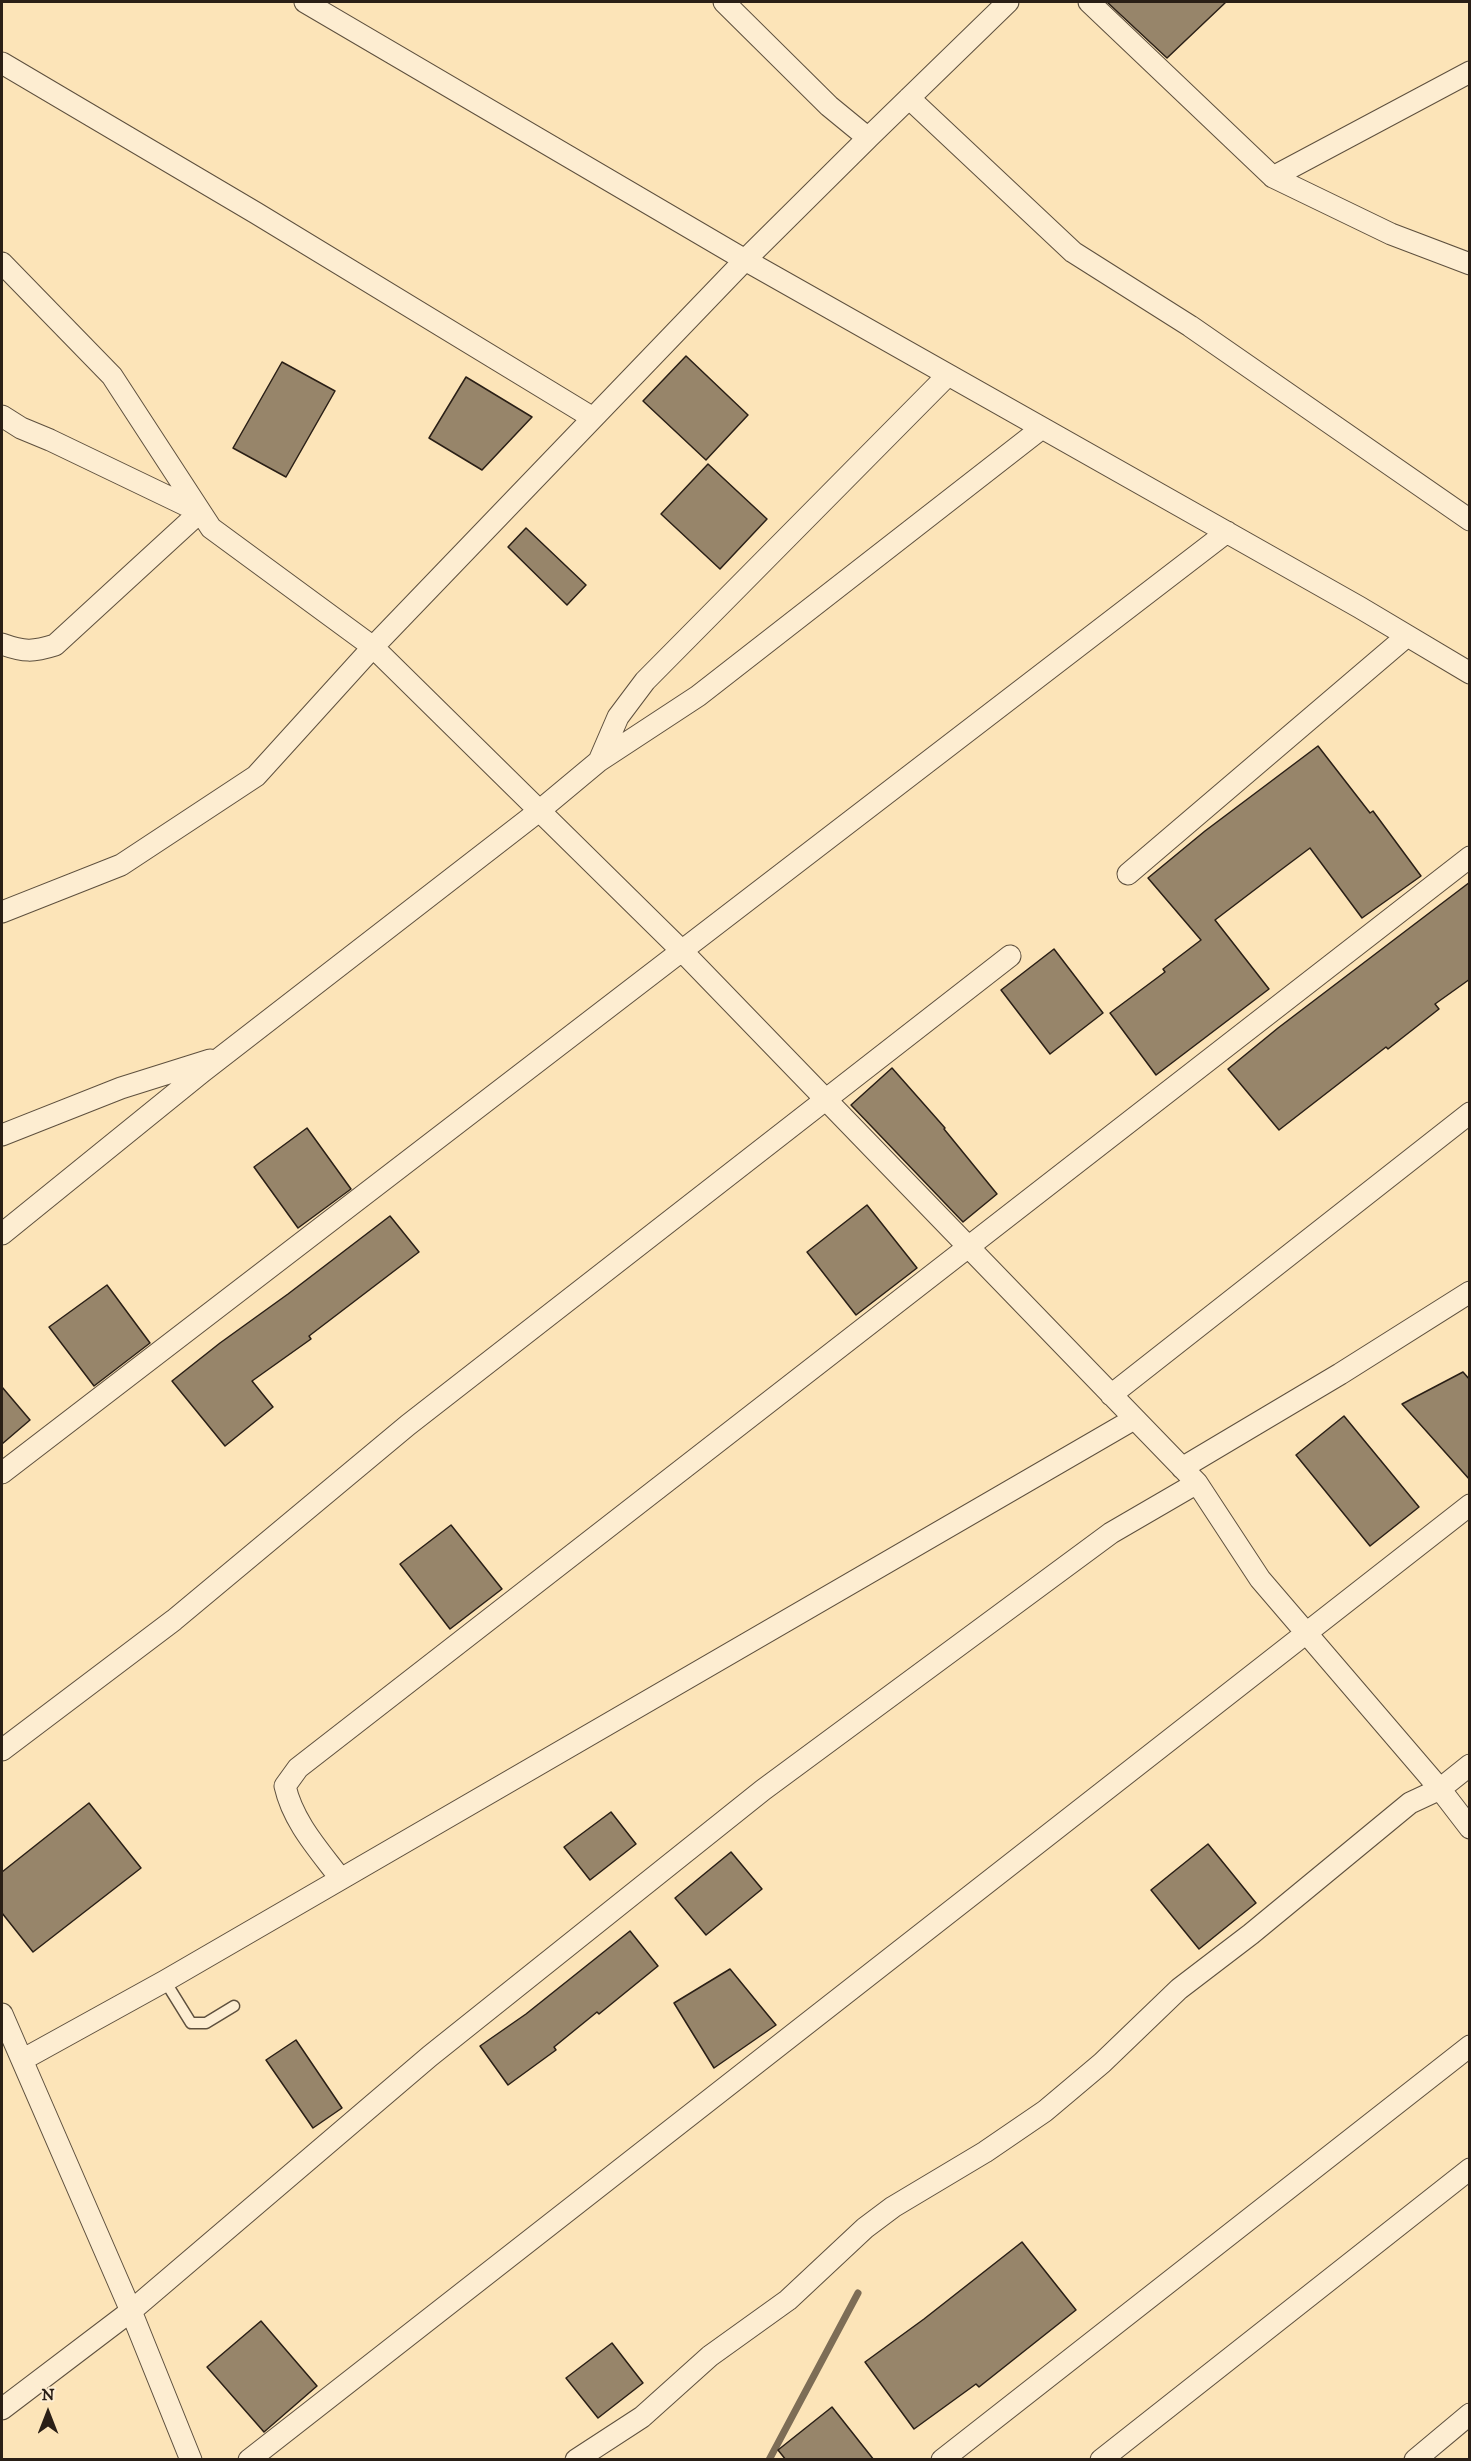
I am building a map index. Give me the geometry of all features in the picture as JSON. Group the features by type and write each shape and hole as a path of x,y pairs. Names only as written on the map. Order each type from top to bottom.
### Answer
{"street":[{"path":"305,2 745,260 1227,532 1470,673"},
{"path":"724,2 829,106 868,138"},
{"path":"2,912 121,865 256,776 373,647 745,260 1008,2"},
{"path":"1089,2 1273,177 1391,234 1470,264"},
{"path":"2,63 256,213 593,418"},
{"path":"1273,177 1470,72"},
{"path":"909,98 1073,252 1190,326 1470,520"},
{"path":"2,263 112,376 211,528 373,647 683,952 1190,1476 1260,1579 1440,1789 1470,1828"},
{"path":"599,761 618,717 645,681 948,375"},
{"path":"2,416 21,428 51,440 200,512"},
{"path":"2,1234 225,1055 539,811 599,761 698,696 1042,428"},
{"path":"2,644 18,650 35,652 55,645 200,512"},
{"path":"2,1473 1227,532"},
{"path":"1128,874 1407,636"},
{"path":"340,1878 295,1816 289,1802 285,1786 298,1767 1470,857"},
{"path":"2,1750 174,1620 408,1425 1010,956"},
{"path":"2,1135 121,1088 225,1055"},
{"path":"1111,1395 1470,1113"},
{"path":"2,2409 131,2311 429,2056 763,1790 1190,1476 1340,1374 1470,1292"},
{"path":"22,2060 165,1981 1134,1419"},
{"path":"249,2460 1470,1506"},
{"path":"576,2460 642,2417 710,2356 788,2300 865,2228 893,2207 993,2147 1045,2111 1102,2063 1179,1989 1251,1934 1402,1809 1440,1789 1470,1765"},
{"path":"2,2014 131,2311 190,2460"},
{"path":"942,2460 1470,2046"},
{"path":"1101,2460 1470,2169"},
{"path":"1415,2460 1470,2414"}],"lane":[{"path":"165,1981 191,2023 206,2023 234,2006"}],"building":[{"path":"1107,2 1226,2 1167,58"},
{"path":"686,356 748,415 706,460 643,401"},
{"path":"282,362 335,391 286,477 233,448"},
{"path":"466,377 532,417 482,470 429,438"},
{"path":"708,464 767,519 720,569 661,514"},
{"path":"526,528 586,585 567,605 508,547"},
{"path":"1318,746 1370,813 1373,811 1421,876 1362,918 1310,848 1278,872 1215,920 1269,989 1156,1075 1110,1013 1165,972 1163,969 1201,940 1148,878 1205,831"},
{"path":"1470,882 1470,979 1435,1004 1439,1009 1279,1130 1228,1069 1278,1028"},
{"path":"1054,949 1103,1013 1050,1054 1001,990"},
{"path":"892,1068 945,1128 997,1194 963,1222 851,1105"},
{"path":"307,1128 351,1189 298,1228 254,1167"},
{"path":"867,1205 917,1268 856,1315 807,1252"},
{"path":"390,1216 419,1252 309,1336 311,1339 252,1381 273,1407 225,1446 172,1381"},
{"path":"107,1285 150,1343 94,1386 49,1327"},
{"path":"1463,1372 1470,1380 1470,1480 1402,1404"},
{"path":"2,1387 30,1420 2,1444"},
{"path":"1344,1416 1419,1507 1370,1546 1296,1455"},
{"path":"451,1525 502,1589 450,1629 400,1564"},
{"path":"89,1803 141,1868 33,1952 2,1913 2,1872"},
{"path":"611,1812 636,1844 590,1880 564,1847"},
{"path":"1208,1844 1256,1903 1199,1949 1151,1890"},
{"path":"731,1852 762,1889 706,1935 675,1898"},
{"path":"630,1931 658,1966 554,2047 556,2050 508,2085 480,2046 526,2014"},
{"path":"730,1969 776,2025 714,2068 674,2003"},
{"path":"296,2040 342,2108 313,2128 266,2060"},
{"path":"1022,2242 1076,2310 979,2387 976,2384 914,2429 865,2362"},
{"path":"261,2321 317,2386 264,2432 207,2367"},
{"path":"612,2343 643,2383 598,2418 566,2378"},
{"path":"832,2407 874,2460 786,2460 778,2450"}],"waterway":[{"path":"769,2460 858,2293"}]}
